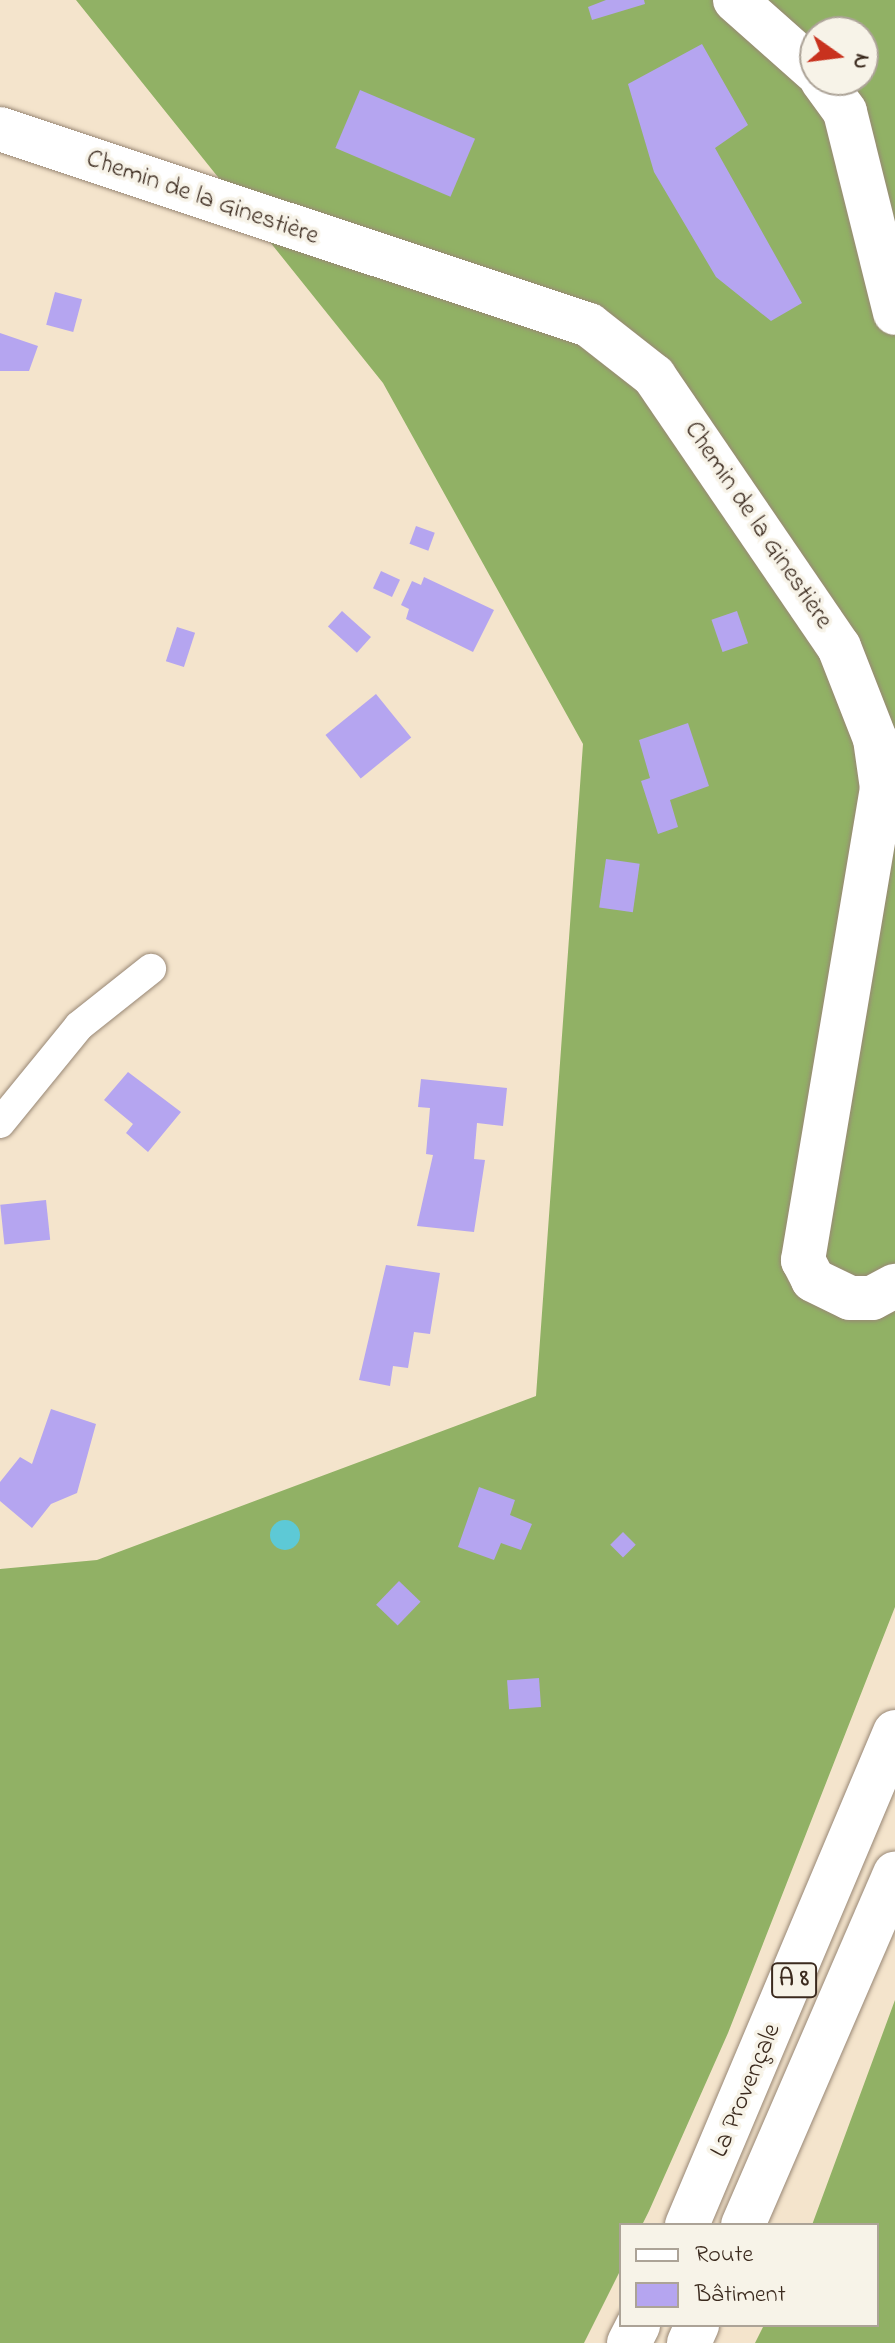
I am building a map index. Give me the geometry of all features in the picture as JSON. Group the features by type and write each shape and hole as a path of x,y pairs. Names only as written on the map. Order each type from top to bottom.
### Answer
{"main road":[{"path":"735,0 799,57"},
{"path":"834,96 845,112 895,313"},
{"name":"Chemin de la Ginestière","path":"0,129 589,325 654,376 839,647 875,739 880,801 803,1260 813,1280 850,1298 872,1298 895,1286"},
{"name":"La Provençale","path":"688,2223 895,1732"},
{"name":"La Provençale","path":"744,2223 895,1873"}],"street":[{"path":"0,1123 79,1026 151,969"}],"green space":[{"path":"76,0 895,0 895,1607 728,2033 649,2211 643,2223 619,2223 619,2273 584,2343 0,2343 0,1569 97,1560 536,1396 583,744 383,383"},
{"path":"895,2000 895,2343 755,2343 763,2327 879,2327 879,2223 813,2223"}],"water":[{"path":"285,1520 296,1524 300,1535 296,1546 285,1550 274,1546 270,1535 274,1524"}],"building":[{"path":"606,0 644,0 645,4 592,20 588,7"},
{"path":"702,44 748,125 715,148 802,303 771,321 716,277 654,172 628,84"},
{"path":"360,90 475,139 450,197 335,148"},
{"path":"55,292 82,299 73,332 46,325"},
{"path":"0,333 38,346 29,371 0,371"},
{"path":"416,526 435,533 428,551 410,544"},
{"path":"381,571 400,580 392,597 373,588"},
{"path":"424,577 494,610 473,652 406,619 409,609 401,605 412,581 421,585"},
{"path":"342,611 371,637 357,653 328,627"},
{"path":"737,611 748,643 723,652 711,620"},
{"path":"177,627 195,633 184,667 166,661"},
{"path":"376,694 411,738 361,778 325,735"},
{"path":"688,723 709,786 670,800 678,827 658,834 641,781 650,778 639,740"},
{"path":"606,859 640,864 633,912 599,908"},
{"path":"128,1072 181,1112 148,1152 126,1133 133,1124 104,1100"},
{"path":"421,1079 507,1088 503,1126 477,1123 474,1159 485,1160 474,1232 417,1226 433,1155 426,1154 430,1108 418,1107"},
{"path":"46,1200 50,1240 4,1245 0,1205"},
{"path":"386,1265 440,1273 430,1334 414,1332 408,1368 393,1366 390,1386 359,1380"},
{"path":"51,1409 96,1424 77,1493 51,1504 32,1528 0,1501 0,1482 20,1457 32,1464"},
{"path":"479,1487 515,1500 510,1515 532,1524 521,1550 501,1543 494,1560 458,1547"},
{"path":"623,1532 636,1545 623,1557 610,1545"},
{"path":"399,1581 421,1602 398,1626 376,1605"},
{"path":"539,1678 541,1707 509,1709 507,1680"}]}
